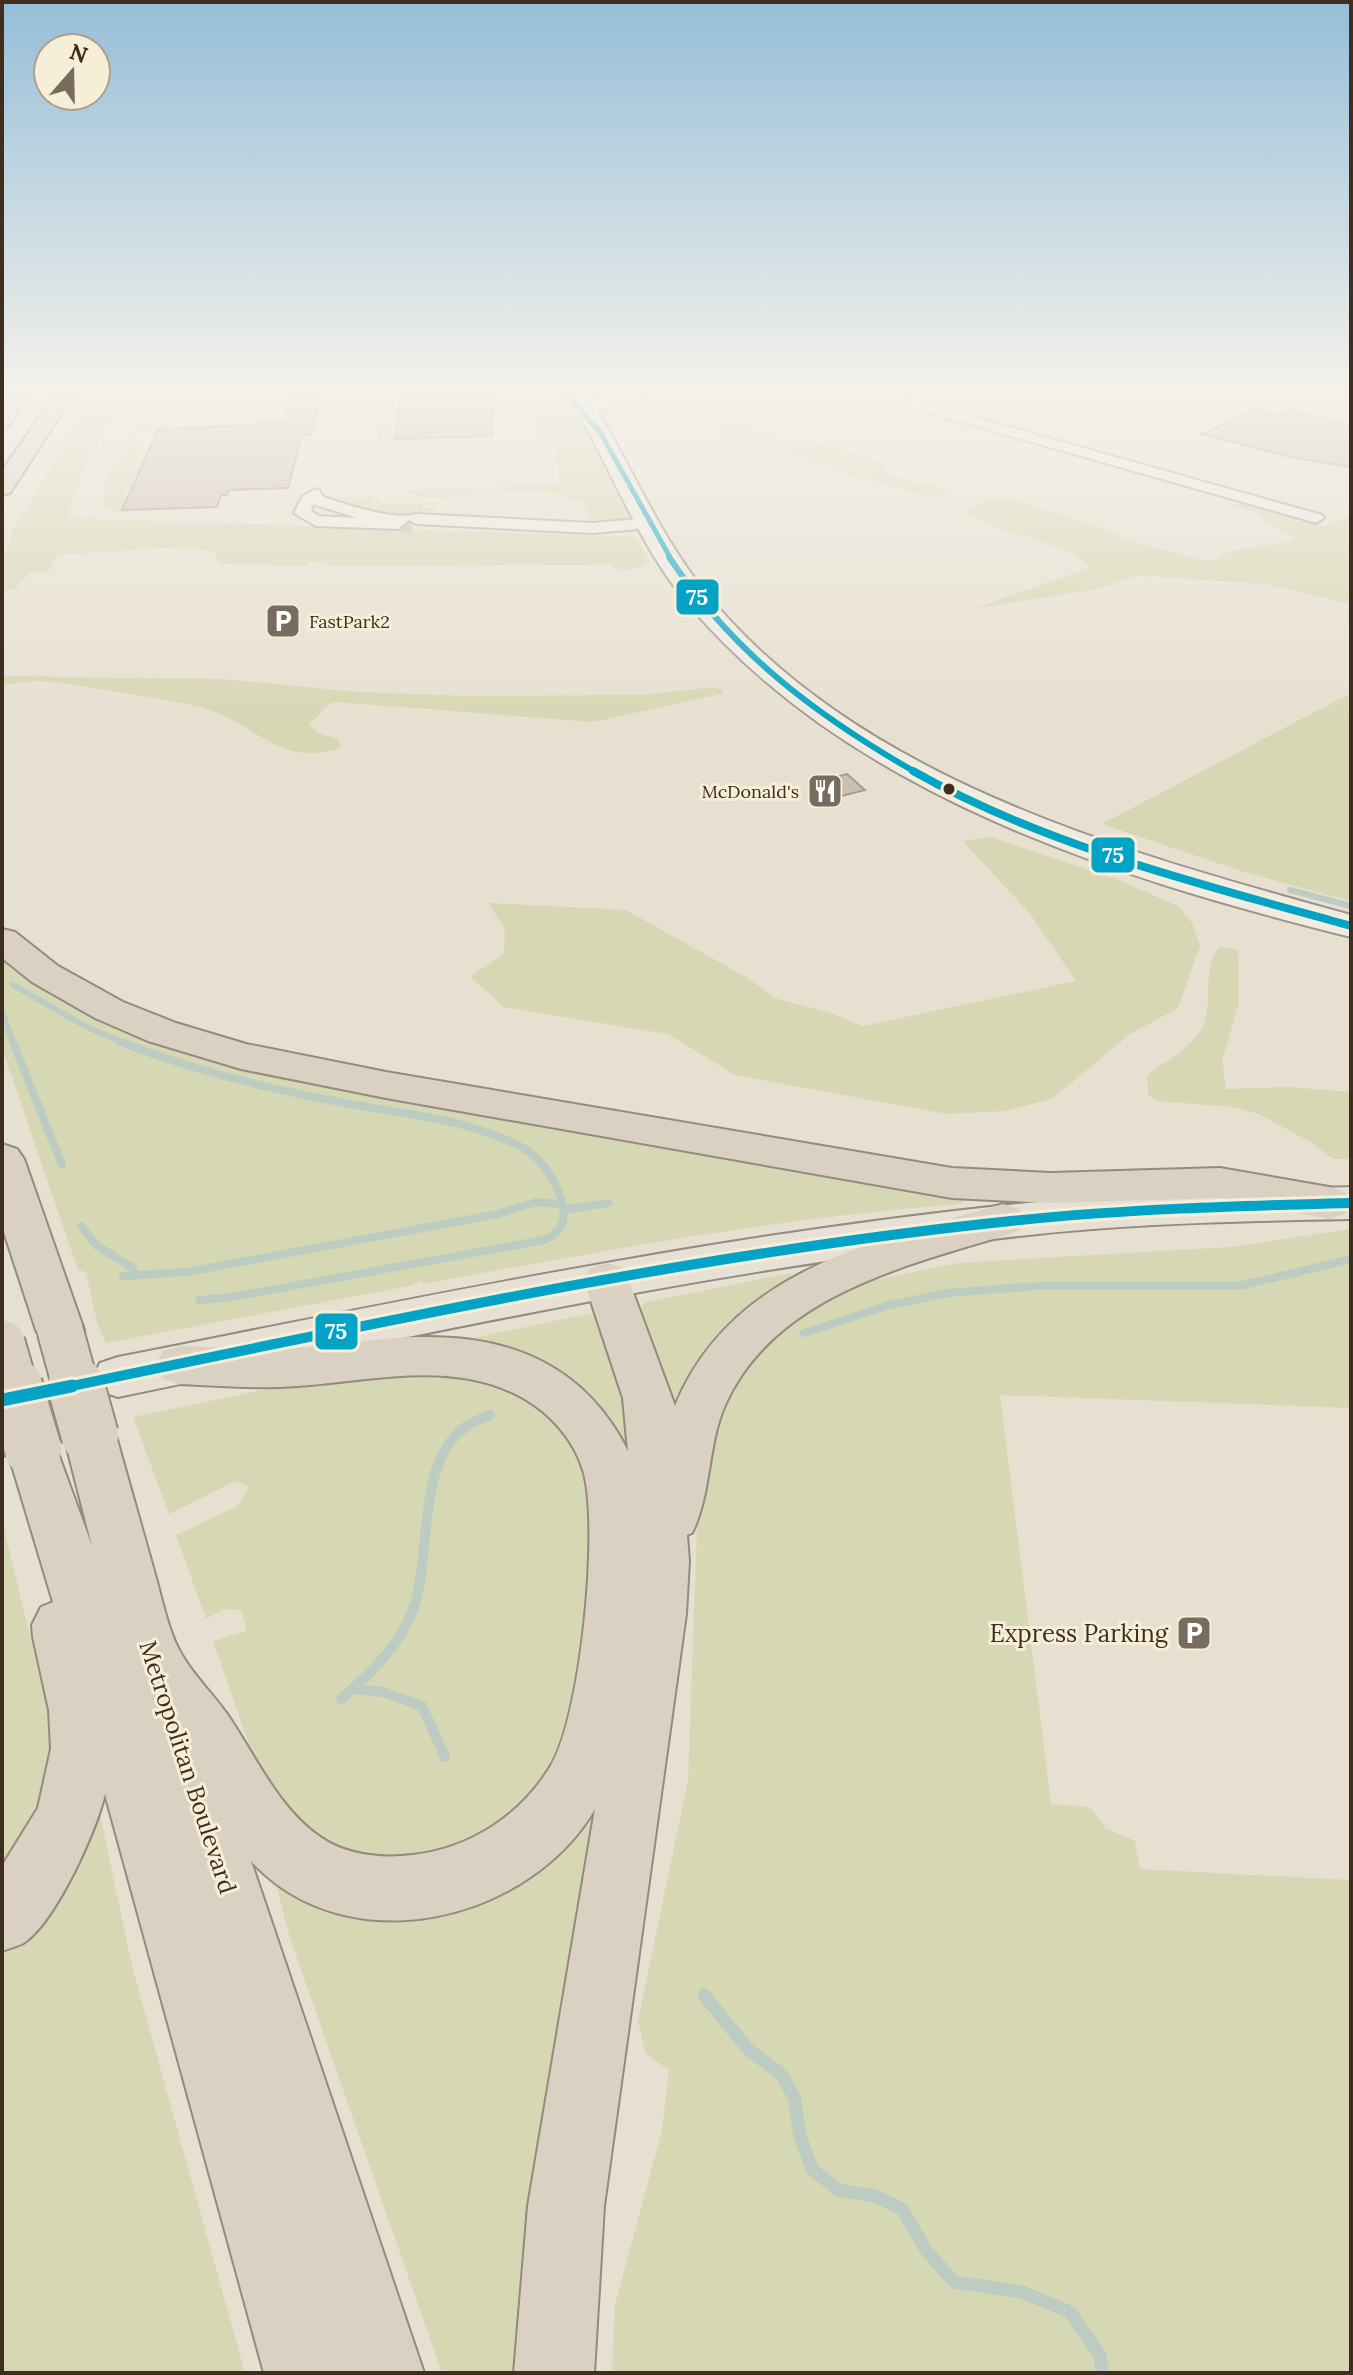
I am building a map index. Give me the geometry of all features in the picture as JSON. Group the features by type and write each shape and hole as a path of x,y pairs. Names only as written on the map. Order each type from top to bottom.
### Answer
{"highway":[{"path":"2,940 65,987 132,1020 217,1050 299,1069 952,1183 1051,1188 1220,1183 1340,1203"},
{"name":"Metropolitan Boulevard","path":"2,1159 60,1330 157,1670 384,2373"},
{"path":"554,2373 566,2206 646,1687 661,1561 700,1407 717,1372 754,1326 782,1303 826,1279 1003,1220"},
{"path":"607,1280 648,1398 661,1561"},
{"path":"2,1343 69,1559 304,2373"},
{"path":"157,1670 200,1727 253,1814 293,1857 334,1879 358,1887 405,1890 431,1886 479,1870 524,1843 560,1808 574,1788 593,1744 601,1706 612,1610 616,1518 610,1470 591,1431 578,1414 544,1386 487,1362 426,1354 295,1367 180,1365"},
{"path":"2,1918 27,1888 54,1844 78,1778 81,1723 61,1629 69,1559"}],"main road":[{"path":"637,501 692,591 726,631 793,690 838,724 900,762 958,792 1096,850 1192,882 1351,926"},
{"path":"118,1377 607,1280 875,1235 1003,1220 1200,1207 1340,1203"}],"street":[{"path":"307,501 302,513 316,521 407,522 558,532 649,523"},
{"path":"320,501 361,515 407,522"},
{"path":"1255,501 1316,518"}],"green space":[{"path":"31,501 72,501 68,514 73,518 635,537 650,560 645,565 622,572 610,565 219,564 214,552 162,548 58,555 48,572 29,573 15,589 2,591 2,559 10,543 10,534"},
{"path":"103,501 130,501 133,509 130,513 113,512 102,507"},
{"path":"344,501 373,501 372,510 375,511 376,501 439,503 422,508 435,508 433,512 409,512 414,516 432,514 428,518 369,514"},
{"path":"576,501 621,501 629,517 614,521 597,520 588,514 584,503"},
{"path":"984,501 1016,501 1097,526 1128,540 1199,559 1215,560 1231,551 1288,542 1295,538 1255,512 1228,505 1241,504 1324,526 1351,516 1351,604 1264,584 1146,576 1132,577 1099,589 972,609 1090,568 1067,551 991,526 964,511"},
{"path":"2,676 223,679 359,692 465,696 644,695 713,687 722,689 722,694 592,722 337,702 329,704 309,725 318,733 338,739 341,748 319,753 283,748 237,722 200,707 61,683 38,681 3,685"},
{"path":"1351,693 1351,901 1247,873 1102,824"},
{"path":"991,837 1119,880 1180,907 1192,923 1200,946 1178,1008 1130,1034 1052,1099 1004,1111 947,1114 735,1075 668,1034 504,1007 470,977 504,953 505,929 488,903 626,910 746,977 775,998 863,1026 1076,981 1031,915 963,841"},
{"path":"1219,947 1238,950 1239,1003 1222,1061 1226,1089 1288,1087 1351,1092 1351,1159 1333,1159 1314,1144 1259,1114 1234,1107 1157,1101 1148,1094 1147,1075 1186,1047 1203,1026 1210,968"},
{"path":"2,955 106,1020 962,1194 965,1201 961,1204 756,1227 423,1284 422,1281 409,1286 106,1343 97,1322 86,1272 78,1270 2,1048"},
{"path":"1351,1229 1351,1408 1000,1395 1051,1804 1090,1807 1105,1828 1135,1841 1140,1869 1351,1880 1351,2373 612,2373 615,2305 662,2130 669,2070 646,2054 638,2021 688,1780 699,1473 727,1391 776,1322 864,1282 958,1263 1230,1247"},
{"path":"791,1273 795,1282 674,1439 637,1309 647,1302"},
{"path":"587,1314 606,1320 639,1412 537,2373 442,2373 290,1938 276,1885 277,1880 307,1896 586,1802 593,1401 567,1378 538,1360 474,1338"},
{"path":"369,1368 497,1381 553,1414 585,1464 593,1530 585,1635 571,1728 536,1797 457,1852 375,1864 298,1829 258,1770 213,1641 247,1631 241,1610 223,1609 206,1619 176,1535 238,1506 249,1487 236,1481 169,1514 133,1417"},
{"path":"2,1520 61,1765 2,1890"},
{"path":"96,1795 132,1966 245,2373 2,2373 2,1951 16,1937"}],"building":[{"path":"126,501 219,501 217,507 122,510"},
{"path":"847,774 865,790 830,799 813,783"}],"waterway":[{"path":"1290,890 1351,906"},
{"path":"13,985 85,1026 124,1043"},
{"path":"2,1013 14,1044"},
{"path":"13,1042 62,1165"},
{"path":"124,1043 176,1062 260,1085 459,1124 503,1138 530,1153 549,1173 563,1210"},
{"path":"134,1275 187,1272 498,1214 536,1202 562,1204"},
{"path":"563,1210 608,1203"},
{"path":"199,1300 232,1297 544,1240 557,1231 562,1223 563,1210"},
{"path":"81,1226 97,1246 133,1268 134,1275"},
{"path":"804,1333 886,1306 948,1293 1037,1286 1239,1286 1351,1259"},
{"path":"123,1276 134,1275"},
{"path":"341,1699 383,1658 400,1635 413,1609 419,1588 432,1488 448,1445 463,1429 490,1415"},
{"path":"353,1689 383,1692 422,1706 445,1757"},
{"path":"704,1995 748,2049 781,2074 794,2097 800,2136 812,2169 838,2190 875,2196 902,2209 926,2250 954,2282 1022,2292 1070,2312 1100,2355 1102,2373"}],"tunnel":[{"path":"398,524 412,525"}],"transit line":[{"name":"75","path":"637,501 689,586 720,625 782,685 852,736 930,780 1012,818 1184,878 1351,926"},
{"name":"75","path":"2,1400 503,1298 881,1236 1051,1217 1351,1203"}],"place":[{"name":"FastPark2","path":"283,621"},
{"name":"McDonald's","path":"825,791"},
{"name":"Express Parking","path":"1194,1633"}]}
